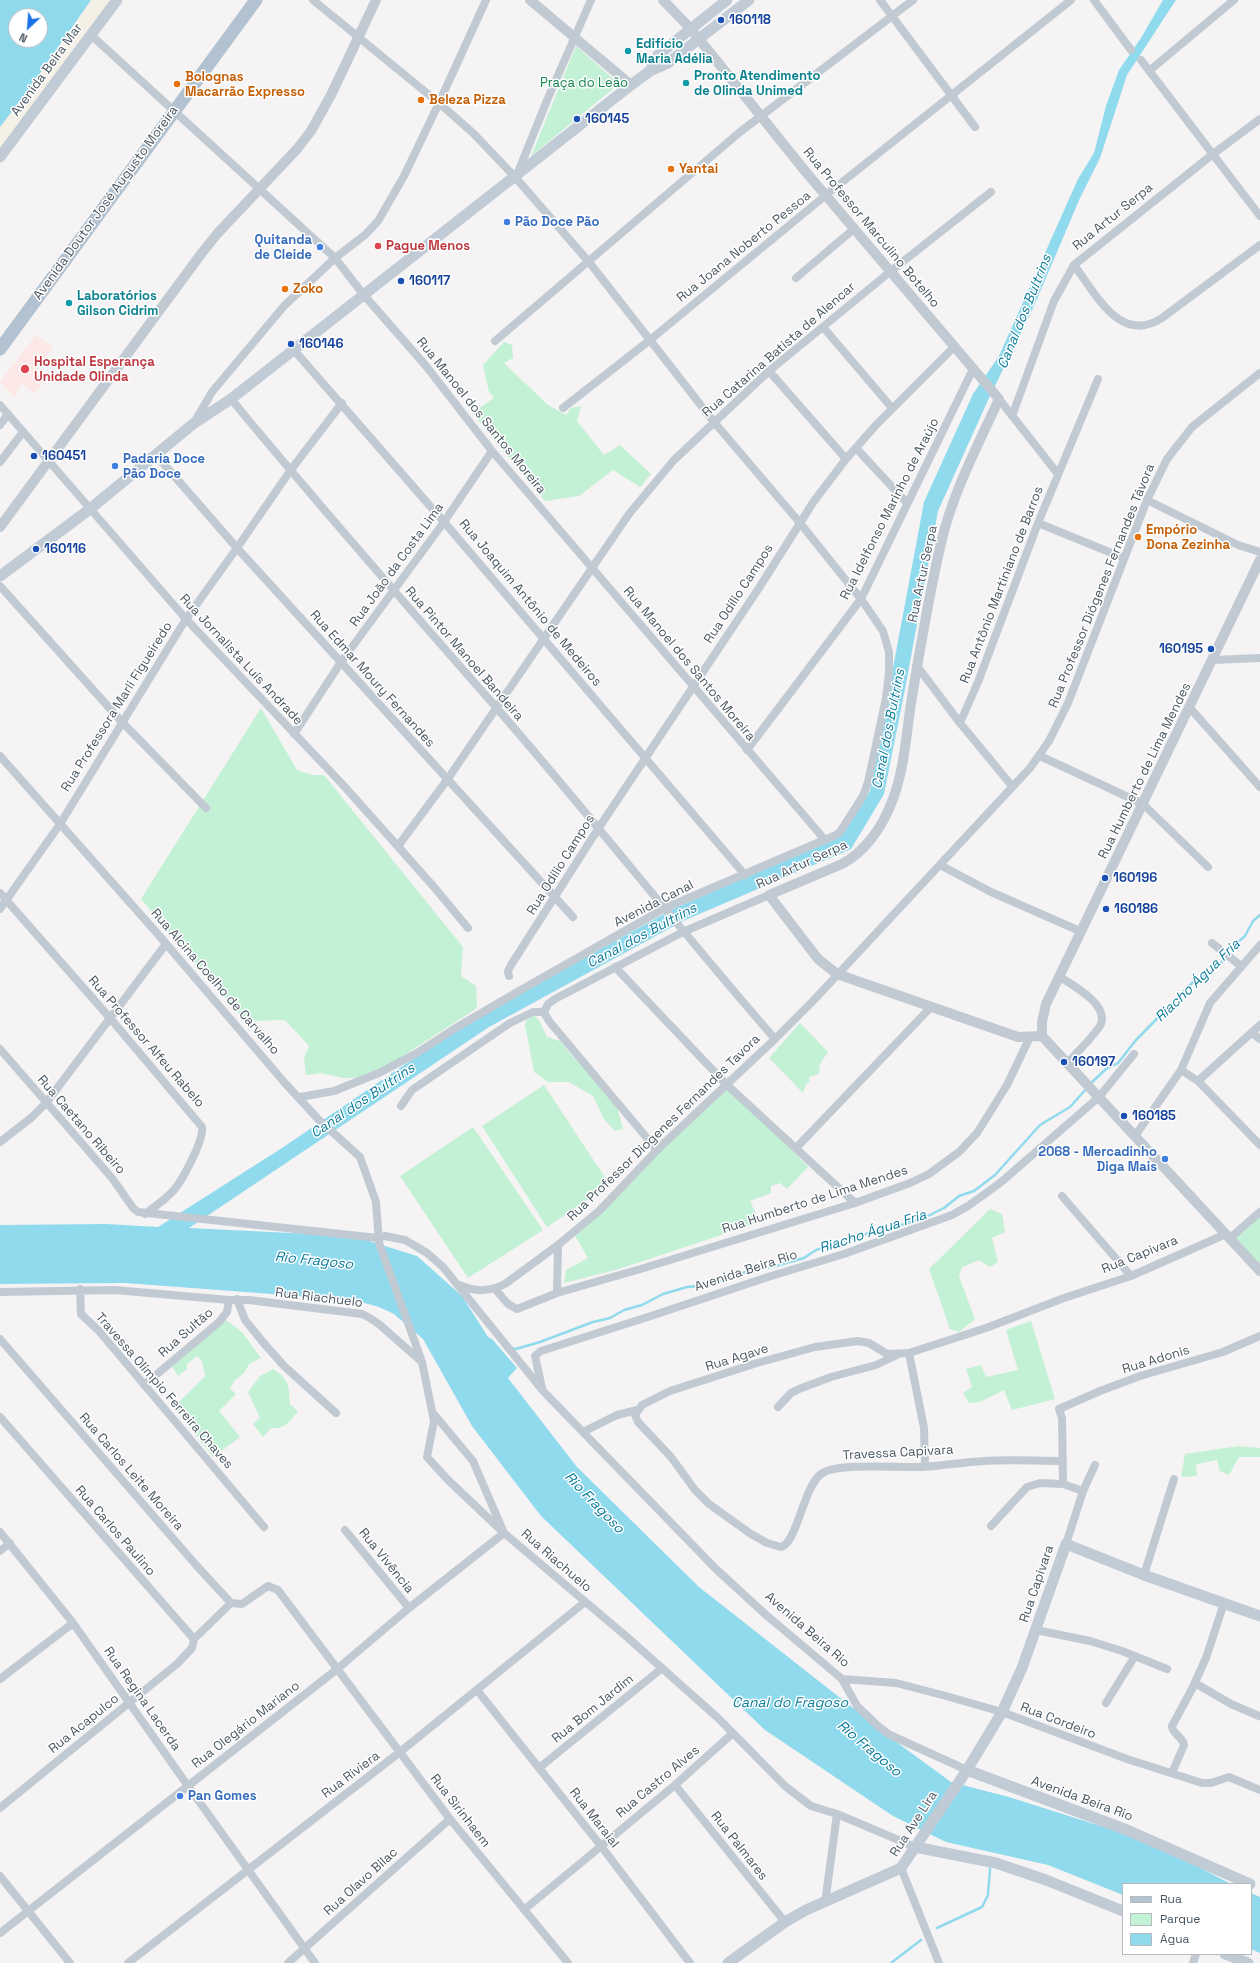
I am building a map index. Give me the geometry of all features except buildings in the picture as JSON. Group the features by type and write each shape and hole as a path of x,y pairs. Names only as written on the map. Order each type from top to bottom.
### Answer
{"main road":[{"name":"Avenida Beira Mar","path":"0,157 117,0"},
{"name":"Avenida Doutor José Augusto Moreira","path":"0,349 256,0"},
{"path":"650,71 658,56 727,0"},
{"path":"0,576 90,509 193,424 231,399 631,85 650,71 668,63 749,0"},
{"path":"1066,1544 1144,1575 1260,1616"},
{"name":"Rua Capivara","path":"967,1770 1002,1712 1017,1679 1066,1544"},
{"name":"Rua Ave Lira","path":"901,1868 967,1770"},
{"name":"Avenida Beira Rio","path":"967,1770 1127,1830 1248,1883"},
{"path":"917,1844 996,1863 1046,1880 1122,1911"},
{"path":"728,1963 784,1922 901,1868"},
{"path":"1228,1955 1248,1963"}],"street":[{"path":"313,0 439,104 473,134 516,176 589,262 714,422 800,523 861,599"},
{"path":"0,527 201,254 297,149 311,131 323,111 376,0"},
{"path":"193,424 212,392 264,329 293,297 335,258 365,235 381,217 404,176 439,104 486,0"},
{"path":"530,0 631,85"},
{"path":"516,176 591,0"},
{"name":"Rua Professor Marculino Botelho","path":"663,0 699,39 761,117 997,397 1058,474"},
{"path":"880,0 975,127"},
{"path":"495,340 589,262 740,132 913,0"},
{"name":"Rua Joana Noberto Pessoa","path":"564,408 650,340 826,195 952,97 1072,0"},
{"path":"1094,0 1131,50"},
{"path":"1149,71 1234,0"},
{"name":"Rua Manoel dos Santos Moreira","path":"91,35 335,258 363,294 426,366 492,451 825,840"},
{"path":"1141,60 1260,216"},
{"name":"Rua Artur Serpa","path":"1012,416 1054,301 1074,265 1213,154 1260,119"},
{"name":"Rua Catarina Batista de Alencar","path":"398,846 446,780 591,568 651,485 674,460 769,372 891,271 991,192"},
{"path":"796,278 855,228"},
{"path":"1074,265 1116,318 1132,326 1145,326 1162,318 1260,245"},
{"path":"823,327 892,408"},
{"name":"Rua Odílio Campos","path":"509,976 508,971 511,965 598,828 645,756 694,686 800,523 846,459 892,408 954,347"},
{"name":"Rua Joaquim Antônio de Medeiros","path":"293,349 342,403 645,756 745,875"},
{"path":"769,372 846,459"},
{"name":"Rua Idelfonso Marinho de Araújo","path":"748,750 861,599 908,503 976,372"},
{"name":"Rua Professor Diógenes Fernandes Távora","path":"940,865 1040,756 1058,725 1068,703 1147,500 1167,459 1185,434 1208,413 1260,373"},
{"name":"Rua Antônio Martiniano de Barros","path":"960,723 978,682 1038,523 1098,379"},
{"name":"Rua Artur Serpa","path":"544,1012 548,1004 554,999 615,968 681,929 769,895 848,861 859,853 874,834 888,811 896,788 917,666 948,519 961,483 997,397"},
{"name":"Rua Pintor Manoel Bandeira","path":"231,399 290,471 598,828 681,929 775,1039"},
{"name":"Rua Professora Marli Figueiredo","path":"0,909 60,824 186,619 290,471 342,403"},
{"name":"Rua Jornalista Luís Andrade","path":"0,405 186,619 398,846 468,928"},
{"path":"0,425 8,414"},
{"path":"0,462 23,432"},
{"path":"856,448 908,503"},
{"name":"Rua João da Costa Lima","path":"294,734 341,662 444,522 492,451"},
{"name":"Rua Edmar Moury Fernandes","path":"156,455 237,548 446,780 573,917"},
{"path":"1147,500 1238,545 1260,552"},
{"path":"1038,523 1124,558"},
{"name":"Rua Humberto de Lima Mendes","path":"1042,1036 1042,1022 1046,1004 1190,708 1260,560"},
{"path":"0,586 122,722 206,808"},
{"name":"Avenida Canal","path":"300,1097 348,1086 398,1064 478,1014 666,910 840,832 866,790 887,691 890,662 886,636 861,599"},
{"path":"1213,660 1260,658"},
{"path":"917,666 960,723 1012,786"},
{"path":"1190,708 1260,787"},
{"name":"Rua Alcina Coelho de Carvalho","path":"0,756 255,1045 284,1082 300,1097 318,1118 360,1158 376,1202 378,1240 422,1362"},
{"path":"1040,756 1143,804 1208,867"},
{"path":"940,865 990,892 1082,932"},
{"name":"Rua Professor Diogenes Fernandes Tavora","path":"458,1285 480,1291 495,1289 521,1274 605,1205 657,1150 775,1039 940,865"},
{"name":"Rua Professor Alfeu Rabelo","path":"0,893 200,1123 202,1130 198,1145 176,1188 164,1200 145,1214"},
{"path":"769,895 818,959 837,974 1018,1037 1042,1036 1068,1062 1260,1271"},
{"path":"1212,943 1241,966"},
{"path":"0,1142 31,1118 46,1103 166,944"},
{"path":"1135,1136 1181,1070 1210,1003 1260,946"},
{"path":"615,968 726,1084 855,1203"},
{"path":"1060,977 1082,992 1098,1006 1102,1016 1100,1025 1068,1062"},
{"path":"796,1148 932,1006"},
{"path":"401,1106 412,1090 510,1023 533,1012 544,1012 549,1021 657,1150"},
{"path":"1198,1081 1260,1025"},
{"path":"1252,1033 1260,1039"},
{"name":"Rua Humberto de Lima Mendes","path":"495,1289 508,1304 515,1309 557,1293 652,1266 855,1203 910,1183 929,1174 959,1152 977,1133 1007,1085 1030,1037"},
{"name":"Rua Caetano Ribeiro","path":"0,1049 112,1178 133,1208 145,1214"},
{"name":"Avenida Beira Rio","path":"544,1392 536,1364 537,1352 560,1343 654,1315 770,1276 844,1254 952,1215 968,1206 1000,1183 1098,1096 1134,1054"},
{"path":"1181,1070 1198,1081 1260,1145"},
{"path":"1062,1196 1131,1276"},
{"name":"Rua Capivara","path":"1064,1298 1131,1276 1228,1236 1260,1212"},
{"path":"145,1214 205,1219 378,1240 385,1236 398,1238 427,1252 443,1266 458,1285"},
{"path":"557,1293 558,1245"},
{"name":"Avenida Beira Rio","path":"458,1285 544,1392 716,1569 765,1614 842,1679 857,1706 890,1735 967,1770"},
{"path":"0,1292 80,1289"},
{"name":"Rua Riachuelo","path":"80,1289 123,1290 233,1300 362,1314 370,1318 422,1362 433,1412 434,1424 427,1454 429,1459 504,1533 585,1602 733,1733 785,1786 811,1806 837,1814 917,1844"},
{"name":"Travessa Olímpio Ferreira Chaves","path":"80,1289 81,1314 99,1331 264,1527"},
{"name":"Rua Agave","path":"637,1410 652,1399 689,1384 815,1347 858,1340 869,1343 887,1354 899,1354 986,1328 1064,1298"},
{"path":"233,1300 245,1320 284,1366 336,1412"},
{"name":"Rua Sultão","path":"144,1385 219,1322 227,1312 233,1300"},
{"name":"Rua Adonis","path":"1063,1461 1062,1418 1060,1409 1100,1391 1140,1376 1223,1352 1260,1336"},
{"name":"Rua Carlos Leite Moreira","path":"0,1339 196,1566 231,1603"},
{"path":"908,1352 924,1428 925,1467"},
{"path":"778,1407 791,1393 799,1389 831,1377 876,1365 899,1354"},
{"path":"583,1432 617,1415 637,1410"},
{"name":"Travessa Capivara","path":"637,1410 635,1415 638,1422 663,1448 695,1490 709,1504 751,1534 775,1546 781,1547 785,1545 794,1530 809,1490 816,1479 828,1470 853,1467 925,1467 985,1460 1063,1461"},
{"path":"433,1412 473,1461 504,1533"},
{"name":"Rua Carlos Paulino","path":"0,1417 194,1638"},
{"path":"1063,1461 1063,1484"},
{"name":"Rua Capivara","path":"1066,1544 1083,1491 1095,1465"},
{"path":"1144,1575 1174,1479"},
{"path":"991,1526 1027,1487 1040,1483 1063,1484 1083,1491"},
{"name":"Rua Vivência","path":"345,1530 409,1608"},
{"name":"Rua Regina Lacerda","path":"0,1532 73,1623 130,1701 188,1786 315,1963"},
{"name":"Rua Olegário Mariano","path":"0,1933 336,1670 409,1608 504,1533"},
{"path":"0,1551 10,1543"},
{"name":"Rua Sirinhaem","path":"231,1603 242,1604 269,1586 278,1590 336,1670 450,1819 568,1963"},
{"name":"Rua Riviera","path":"128,1963 248,1868 400,1752 585,1602"},
{"path":"194,1638 231,1603"},
{"path":"1172,1774 1184,1745 1183,1740 1173,1730 1172,1726 1195,1683 1206,1658 1224,1603"},
{"path":"0,1679 73,1623"},
{"path":"1036,1630 1090,1642 1135,1656 1167,1670"},
{"name":"Rua Acapulco","path":"0,1808 186,1656 192,1648 194,1638"},
{"path":"1106,1703 1135,1656"},
{"name":"Rua Bom Jardim","path":"539,1768 661,1669"},
{"name":"Rua Cordeiro","path":"842,1679 896,1683 1002,1712 1057,1734 1172,1774 1208,1783 1229,1776 1260,1790"},
{"path":"1195,1683 1231,1704 1259,1716"},
{"name":"Rua Maraial","path":"477,1690 601,1846 690,1963"},
{"name":"Rua Castro Alves","path":"525,1909 675,1785 733,1733"},
{"name":"Rua Palmares","path":"675,1785 784,1922"},
{"path":"825,1903 837,1814"},
{"name":"Rua Olavo Bilac","path":"288,1963 450,1819"},
{"name":"Rua Ave Lira","path":"901,1868 940,1963"},
{"path":"0,1876 70,1963"}],"shaded area":[{"name":"Hospital Esperança Unidade Olinda","path":"36,335 53,347 34,375 43,382 35,394 22,384 14,397 0,382"}],"green space":[{"name":"Praça do Leão","path":"576,46 619,84 531,156"},
{"path":"504,342 512,345 513,358 504,363 548,405 566,415 571,408 581,406 577,421 604,455 620,445 651,474 640,487 613,470 579,496 545,501 472,413 494,398 489,392 483,365"},
{"path":"261,708 297,770 312,775 324,775 463,947 461,976 476,986 477,1008 369,1078 343,1078 321,1073 306,1075 304,1058 309,1046 285,1020 245,1021 141,899"},
{"path":"534,1015 540,1022 547,1037 560,1041 575,1059 596,1077 615,1100 623,1129 615,1131 604,1119 593,1096 569,1082 548,1082 534,1072 525,1025 527,1019"},
{"path":"800,1023 828,1052 820,1064 819,1074 809,1077 810,1082 806,1084 803,1093 769,1058"},
{"path":"726,1084 752,1108 837,1197 808,1167 787,1189 780,1183 771,1186 771,1193 750,1201 760,1222 619,1269 564,1283 566,1270 588,1258 575,1236"},
{"path":"544,1085 610,1185 547,1227 482,1126"},
{"path":"473,1127 543,1230 468,1278 400,1176"},
{"path":"990,1209 1002,1214 1005,1232 992,1238 998,1262 990,1267 979,1260 962,1267 959,1277 975,1319 959,1332 950,1329 929,1269"},
{"path":"1260,1215 1260,1266 1234,1239"},
{"path":"226,1320 241,1331 261,1358 249,1364 245,1372 235,1380 230,1388 236,1394 219,1411 240,1437 213,1457 174,1407 205,1376 202,1361 197,1356 187,1364 187,1369 178,1376 170,1363"},
{"path":"1031,1321 1055,1399 1012,1410 1004,1390 980,1402 969,1403 963,1393 972,1387 966,1369 981,1365 986,1377 1018,1370 1006,1330"},
{"path":"273,1369 285,1380 289,1392 290,1404 298,1411 287,1424 280,1428 271,1428 263,1437 253,1424 260,1418 248,1392 260,1376"},
{"path":"1239,1446 1260,1448 1260,1457 1239,1457 1229,1475 1220,1471 1217,1460 1196,1464 1197,1476 1181,1477 1185,1454"}],"sand":[{"path":"91,0 111,0 0,152 0,127 27,92"}],"water":[{"path":"0,0 91,0 27,92 0,127"},
{"name":"Canal do Fragoso","path":"1163,0 1176,0 1127,75 1100,158 1080,198 1034,306 989,398 938,511 884,794 851,849 683,921 489,1027 189,1228 353,1236 417,1256 462,1296 488,1337 492,1339 517,1368 508,1378 577,1467 699,1587 895,1741 951,1782 1009,1797 1151,1842 1229,1883 1122,1883 1122,1895 1048,1865 946,1842 893,1816 765,1730 541,1516 472,1426 423,1339 394,1314 379,1307 361,1302 312,1297 125,1283 0,1284 0,1225 106,1224 158,1227 282,1148 463,1025 673,909 841,836 870,791 924,502 973,394 999,356 1078,179 1094,153 1106,106 1119,70 1141,38"},
{"path":"1252,1893 1260,1897 1260,1953 1252,1949"}],"waterway":[{"name":"Riacho Água Fria","path":"1090,1084 1106,1069 1118,1063 1136,1040 1195,980 1208,974 1222,962 1225,953 1245,936 1253,921 1260,915"},
{"name":"Riacho Água Fria","path":"512,1348 516,1349 540,1342 593,1322 610,1318 624,1310 642,1305 663,1294 687,1287 710,1285 751,1270 772,1267 804,1258 816,1250 872,1232 890,1229 928,1216 944,1208 959,1196 974,1191 995,1175 1040,1125 1070,1107 1087,1088"},
{"path":"937,1928 982,1907 988,1895 990,1869"},
{"path":"891,1963 921,1940"}],"place":[{"name":"160118","path":"721,20"},
{"name":"Edifício Maria Adélia","path":"628,51"},
{"name":"Pronto Atendimento de Olinda Unimed","path":"686,83"},
{"name":"Bolognas Macarrão Expresso","path":"177,84"},
{"name":"Beleza Pizza","path":"421,100"},
{"name":"160145","path":"577,119"},
{"name":"Yantai","path":"671,169"},
{"name":"Pão Doce Pão","path":"507,222"},
{"name":"Pague Menos","path":"378,246"},
{"name":"Quitanda de Cleide","path":"320,247"},
{"name":"160117","path":"401,281"},
{"name":"Zoko","path":"285,289"},
{"name":"Laboratórios Gilson Cidrim","path":"69,303"},
{"name":"160146","path":"291,344"},
{"name":"Hospital Esperança Unidade Olinda","path":"25,369"},
{"name":"160451","path":"34,456"},
{"name":"Padaria Doce Pão Doce","path":"115,466"},
{"name":"Empório Dona Zezinha","path":"1138,537"},
{"name":"160116","path":"36,549"},
{"name":"160195","path":"1211,649"},
{"name":"160196","path":"1105,878"},
{"name":"160186","path":"1106,909"},
{"name":"160197","path":"1064,1062"},
{"name":"160185","path":"1124,1116"},
{"name":"2068 - Mercadinho Diga Mais","path":"1165,1159"},
{"name":"Pan Gomes","path":"180,1796"}],"water label":[{"name":"Canal dos Bultrins","path":"1025,312"},
{"name":"Canal dos Bultrins","path":"889,729"},
{"name":"Canal dos Bultrins","path":"642,936"},
{"name":"Canal dos Bultrins","path":"363,1101"},
{"name":"Rio Fragoso","path":"314,1261"},
{"name":"Rio Fragoso","path":"594,1503"},
{"name":"Rio Fragoso","path":"869,1749"}]}
